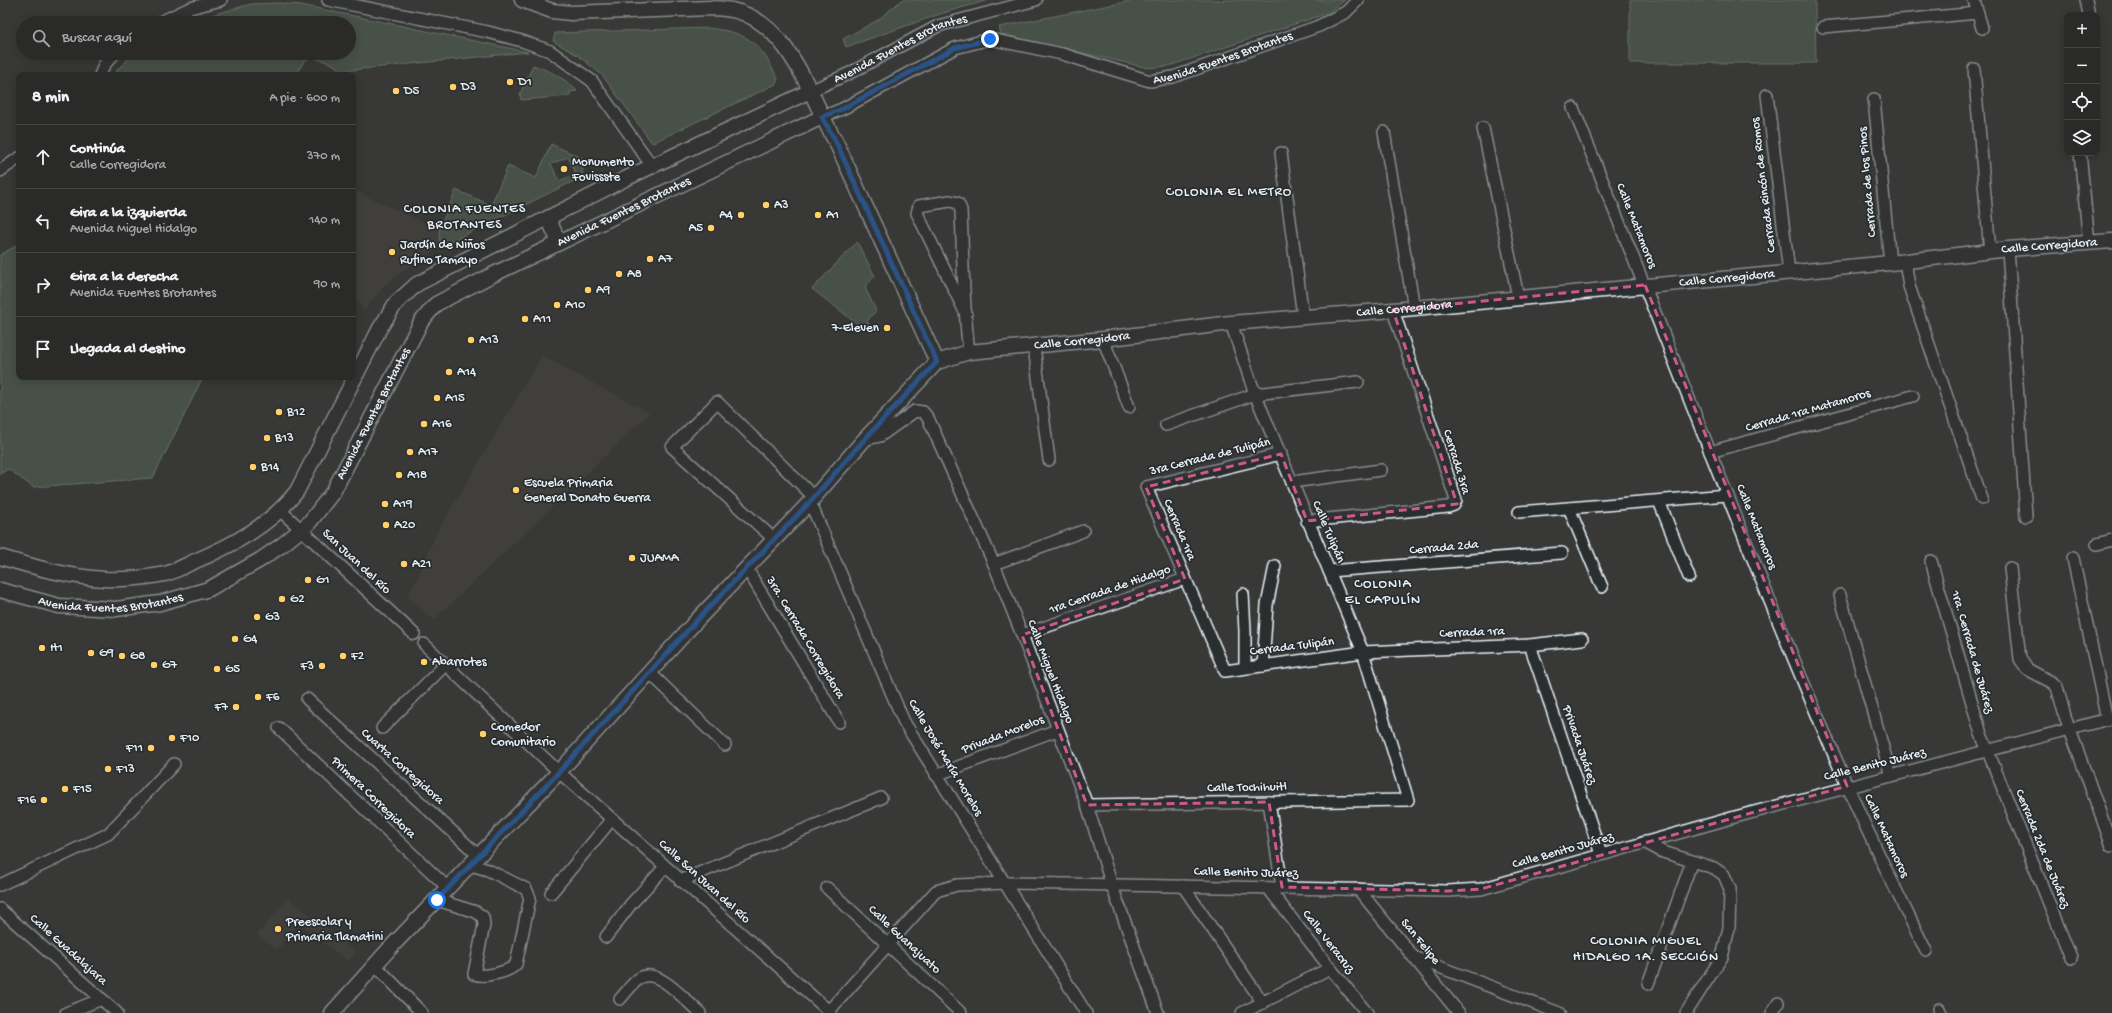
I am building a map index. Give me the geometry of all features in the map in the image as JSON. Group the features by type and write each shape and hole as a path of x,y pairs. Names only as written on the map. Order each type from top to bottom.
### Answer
{"street":[{"path":"173,16 190,8 221,0"},
{"path":"328,0 488,32 522,41 550,51 592,81 652,166"},
{"path":"522,0 552,12 572,13 711,8 734,10 769,28 786,47 836,142 937,362"},
{"name":"Avenida Fuentes Brotantes","path":"356,375 380,328 396,303 417,284 652,166 848,74 938,26 1008,6 1036,0"},
{"name":"Avenida Fuentes Brotantes","path":"0,590 59,606 116,609 160,603 209,589 260,560 301,530 333,492 421,322 436,304 559,242 822,117 842,109 955,48 990,39 1062,54 1150,81 1173,77 1318,26 1346,12 1358,0"},
{"path":"1974,0 1982,28"},
{"path":"2086,0 2088,12"},
{"path":"1823,27 1978,12"},
{"path":"101,72 109,60"},
{"path":"1974,69 1990,252"},
{"name":"Cerrada Rincón de Romos","path":"1767,95 1788,272"},
{"name":"Cerrada de los Pinos","path":"1874,99 1890,263"},
{"name":"Calle Matamoros","path":"1573,108 1645,285 1727,495 1848,786 1926,951"},
{"path":"1483,128 1518,297"},
{"path":"1384,132 1414,308"},
{"path":"1280,153 1303,316"},
{"path":"2080,156 2089,243"},
{"path":"0,171 16,160"},
{"path":"966,314 917,213 919,206 950,201 958,203 961,210 969,352"},
{"path":"548,218 559,242"},
{"name":"Calle Corregidora","path":"332,1013 375,965 559,772 698,619 775,540 863,441 937,362 969,352 1034,347 1231,323 1303,316 1393,310 1890,263 2008,249 2112,241"},
{"path":"2008,249 2026,516"},
{"path":"1905,261 1909,286 1982,500"},
{"name":"Cerrada 3ra","path":"1307,521 1448,507 1454,505 1456,500 1393,310"},
{"name":"Calle Tulipán","path":"1231,323 1255,394 1363,652 1408,800"},
{"path":"1103,339 1129,407"},
{"path":"1034,347 1049,460"},
{"name":"Avenida Fuentes Brotantes","path":"0,557 71,575 105,579 135,578 166,574 220,551 242,538 280,510 297,491 354,380"},
{"path":"1166,425 1255,394 1358,382"},
{"name":"Cerrada 1ra Matamoros","path":"1710,452 1913,396"},
{"path":"775,540 672,447 716,402 812,499"},
{"name":"Calle Miguel Hidalgo","path":"863,441 880,436 915,411 923,412 928,418 942,446 994,564 1022,635 1057,730 1087,805 1112,886 1158,1013"},
{"name":"3ra Cerrada de Tulipán","path":"1146,487 1281,454"},
{"path":"1292,482 1381,470"},
{"name":"Cerrada 1ra","path":"1146,487 1225,671"},
{"path":"1519,512 1727,495"},
{"name":"Calle José María Morelos","path":"812,499 904,722 1086,1013"},
{"path":"1659,501 1689,577"},
{"path":"1569,508 1602,587"},
{"name":"San Juan del Río","path":"280,510 414,634"},
{"path":"994,564 1082,531"},
{"path":"2097,544 2112,540"},
{"name":"Cerrada 2da","path":"1329,571 1562,553"},
{"path":"2073,558 2109,719"},
{"name":"1ra. Cerrada de Juárez","path":"1931,561 1987,750"},
{"path":"1263,666 1267,605 1276,566"},
{"path":"2010,568 2020,659 2027,669 2053,683 2057,687 2070,729 2112,846"},
{"name":"3ra. Cerrada Corregidora","path":"747,569 839,722"},
{"name":"1ra Cerrada de Hidalgo","path":"1022,635 1185,579"},
{"path":"1243,594 1245,667"},
{"path":"1840,595 1891,776"},
{"name":"Cerrada 1ra","path":"1363,652 1530,645 1582,639"},
{"path":"424,644 559,772"},
{"name":"Privada Juárez","path":"1530,645 1601,854"},
{"name":"Cerrada Tulipán","path":"1225,671 1245,667 1263,666 1363,652"},
{"path":"382,728 446,664"},
{"path":"649,672 725,745"},
{"name":"Cuarta Corregidora","path":"307,699 475,860"},
{"name":"Calle Benito Juárez","path":"829,1012 888,943 936,891 957,885 1005,883 1448,891 1481,889 1601,854 1848,786 2109,719"},
{"name":"Primera Corregidora","path":"279,728 448,888"},
{"name":"Privada Morelos","path":"936,775 1057,730"},
{"name":"Cerrada 2da de Juárez","path":"1987,750 2071,958"},
{"path":"0,886 108,834 174,764"},
{"name":"Calle San Juan del Río","path":"559,772 829,1012"},
{"path":"680,881 881,798"},
{"name":"Calle Tochihuitl","path":"1087,805 1408,800"},
{"path":"1269,802 1282,887"},
{"path":"551,893 612,819"},
{"path":"1644,842 1663,852 1714,868 1724,876 1730,889 1729,928 1722,956 1686,1013"},
{"path":"437,900 476,912 483,917 484,925 474,974 479,976 509,970 514,967 516,964 530,898 526,889 488,870 475,860"},
{"path":"1648,984 1692,861"},
{"path":"606,937 631,904 665,867"},
{"path":"1183,886 1263,1003"},
{"name":"Calle Guanajuato","path":"827,888 888,943 961,1013"},
{"name":"Calle Veracruz","path":"1268,888 1367,1013"},
{"name":"San Felipe","path":"1358,889 1459,1013"},
{"name":"Calle Guadalajara","path":"0,908 117,1013"},
{"path":"1415,958 1559,1013"},
{"path":"375,965 422,1013"},
{"path":"1242,1013 1330,968"},
{"path":"620,999 639,979 649,975 659,978 700,1013"},
{"path":"66,1013 102,1000"},
{"path":"1772,1013 1778,1003"}],"highlighted area":[{"path":"1645,285 1847,786 1481,889 1448,891 1282,887 1269,802 1087,805 1022,635 1185,579 1146,487 1281,454 1307,521 1457,504 1393,310"}],"shaded area":[{"name":"Jardín de Niños Rufino Tamayo","path":"356,191 439,229 440,247 423,257 386,284 364,310 356,298"},
{"name":"Escuela Primaria General Donato Guerra","path":"542,356 650,413 434,620 407,596 416,581 437,532"},
{"name":"Preescolar y Primaria Tlamatini","path":"288,897 356,952 348,962 299,923 277,950 257,935"}],"green space":[{"path":"902,0 989,0 940,14 846,47 843,39 878,20"},
{"path":"1135,0 1345,0 1328,13 1169,66 1148,68 1001,34 999,27"},
{"path":"1630,0 1815,0 1816,63 1630,63"},
{"path":"277,3 301,5 354,16 208,16 251,4"},
{"path":"356,16 528,52 342,71 332,64 321,60 356,60"},
{"path":"707,28 733,32 751,41 765,56 771,66 778,79 776,84 652,143 602,75 579,56 553,41 555,33"},
{"path":"127,60 306,60 298,72 116,71"},
{"path":"533,65 557,75 577,91 570,92 570,96 521,100 520,94"},
{"path":"551,144 584,159 582,177 440,247 439,229 456,190 491,205 508,166 536,178","holes":["568,157 576,174 559,181 551,164"]},
{"path":"857,242 875,276 865,287 876,311 867,321 869,324 864,329 812,289"},
{"path":"16,246 16,380 202,380 153,478 33,487 8,469 0,474 0,255"}],"place":[{"name":"D1","path":"510,82"},
{"name":"D3","path":"453,87"},
{"name":"D5","path":"396,91"},
{"name":"Monumento Fovissste","path":"564,169"},
{"name":"A3","path":"766,205"},
{"name":"A4","path":"741,215"},
{"name":"A1","path":"818,215"},
{"name":"A5","path":"711,228"},
{"name":"Jardín de Niños Rufino Tamayo","path":"392,252"},
{"name":"A7","path":"650,259"},
{"name":"A8","path":"619,274"},
{"name":"A9","path":"588,290"},
{"name":"A10","path":"557,305"},
{"name":"A11","path":"525,319"},
{"name":"7-Eleven","path":"887,328"},
{"name":"A13","path":"471,340"},
{"name":"A14","path":"449,372"},
{"name":"A15","path":"437,398"},
{"name":"B12","path":"279,412"},
{"name":"A16","path":"424,424"},
{"name":"B13","path":"267,438"},
{"name":"A17","path":"410,452"},
{"name":"B14","path":"253,467"},
{"name":"A18","path":"399,475"},
{"name":"Escuela Primaria General Donato Guerra","path":"516,490"},
{"name":"A19","path":"385,504"},
{"name":"A20","path":"386,525"},
{"name":"JUAMA","path":"632,558"},
{"name":"A21","path":"404,564"},
{"name":"G1","path":"308,580"},
{"name":"G2","path":"282,599"},
{"name":"G3","path":"257,617"},
{"name":"G4","path":"235,639"},
{"name":"H1","path":"42,648"},
{"name":"G9","path":"91,653"},
{"name":"G8","path":"122,656"},
{"name":"F2","path":"343,656"},
{"name":"Abarrotes","path":"424,662"},
{"name":"G7","path":"154,665"},
{"name":"F3","path":"322,666"},
{"name":"G5","path":"217,669"},
{"name":"F6","path":"258,697"},
{"name":"F7","path":"236,707"},
{"name":"Comedor Comunitario","path":"483,734"},
{"name":"F10","path":"172,738"},
{"name":"F11","path":"151,748"},
{"name":"F13","path":"108,769"},
{"name":"F15","path":"65,789"},
{"name":"F16","path":"44,800"},
{"name":"Preescolar y Primaria Tlamatini","path":"278,929"}],"district":[{"name":"COLONIA EL METRO","path":"1229,192"},
{"name":"COLONIA FUENTES BROTANTES","path":"465,218"},
{"name":"COLONIA EL CAPULÍN","path":"1383,592"},
{"name":"COLONIA MIGUEL HIDALGO 1A. SECCIÓN","path":"1646,950"}],"route":[{"path":"437,900 559,772 698,619 810,502 863,441 937,362 836,142 822,117 842,109 955,48 990,39"}]}
